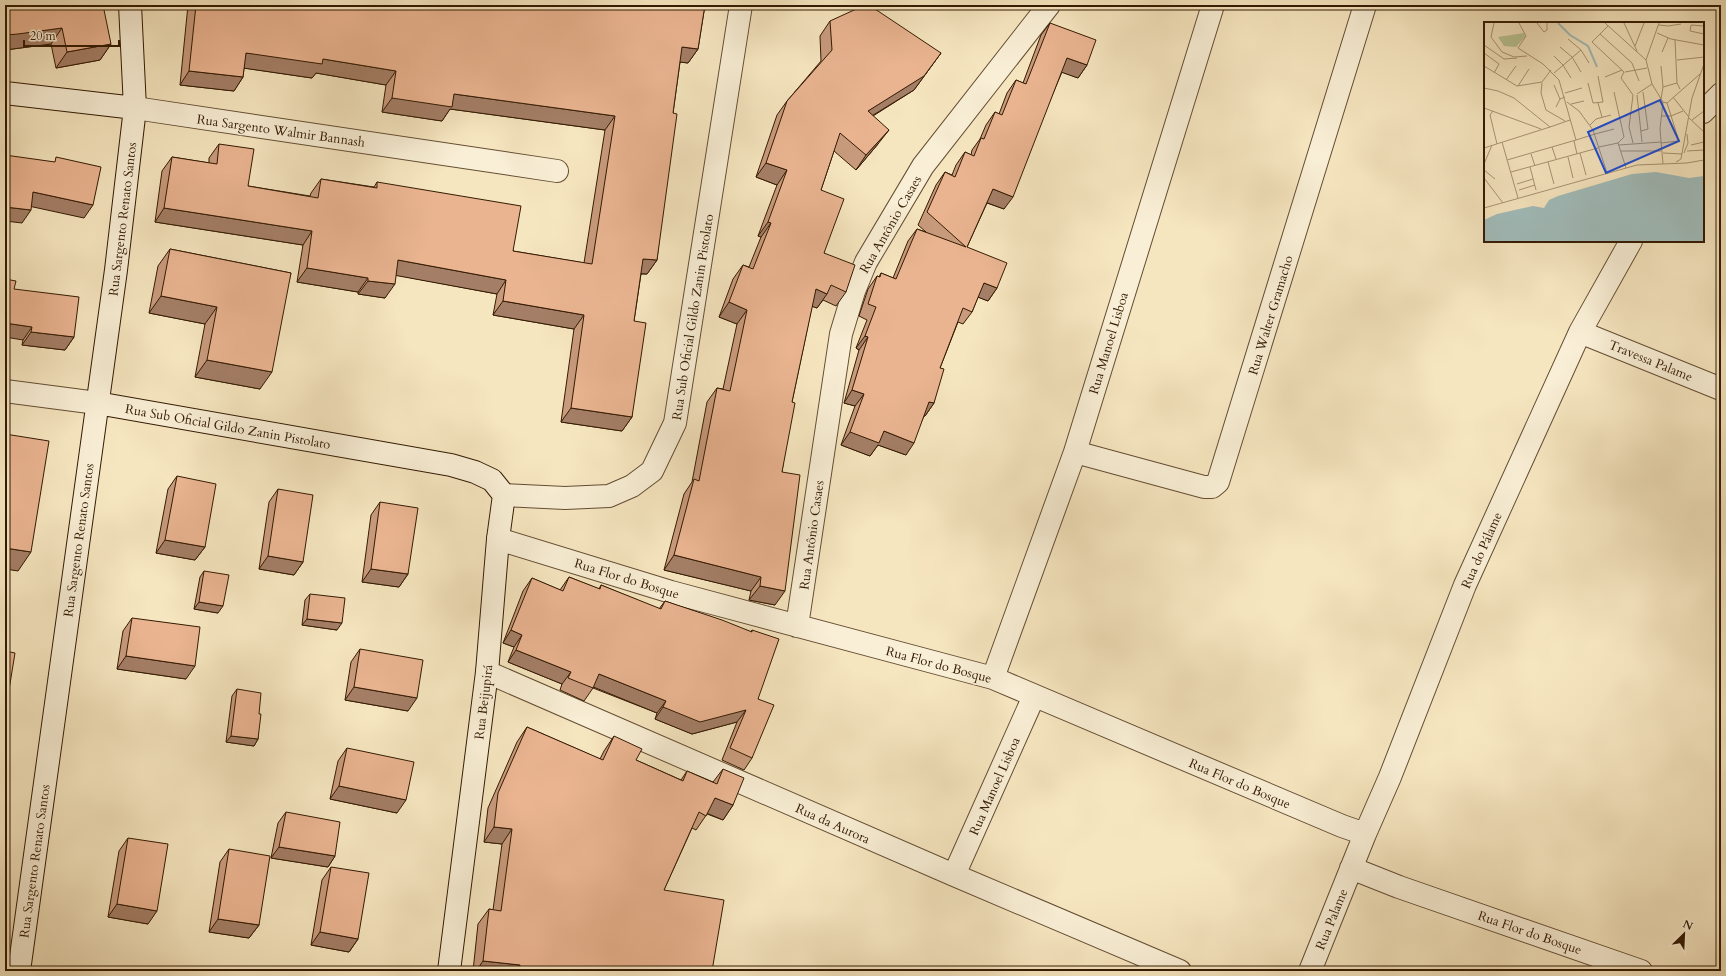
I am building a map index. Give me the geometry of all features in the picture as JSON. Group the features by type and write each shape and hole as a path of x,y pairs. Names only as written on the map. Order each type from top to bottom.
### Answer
{"street":[{"name":"Rua Sargento Renato Santos","path":"19,971 116,270 135,108 130,5"},
{"name":"Rua Sub Oficial Gildo Zanin Pistolato","path":"5,391 97,403 451,465 475,472 492,480 504,495 565,498 609,496 632,486 652,471 675,423 741,5"},
{"name":"Rua Antônio Casaes","path":"798,626 841,334 854,291 866,262 923,166 1049,5"},
{"name":"Rua Manoel Lisboa","path":"993,678 1075,452 1213,5"},
{"name":"Rua Walter Gramacho","path":"1075,452 1204,487 1212,487 1218,482 1365,5"},
{"name":"Rua Sargento Walmir Bannash","path":"5,93 135,108 557,171"},
{"path":"1704,111 1721,94"},
{"name":"Rua do Pálame","path":"1351,868 1390,777 1465,585 1580,332 1630,242"},
{"name":"Travessa Palame","path":"1580,332 1721,389"},
{"name":"Rua Beijupirá","path":"449,971 487,672 498,539 504,495"},
{"name":"Rua Flor do Bosque","path":"498,539 671,592 993,678 1342,826 1365,834"},
{"name":"Rua da Aurora","path":"487,672 954,875 1180,971"},
{"name":"Rua Manoel Lisboa","path":"954,875 1034,696"},
{"name":"Rua Flor do Bosque","path":"1351,868 1641,971"},
{"name":"Rua Palame","path":"1310,971 1351,868"}],"building":[{"path":"5,5 103,5 111,44 67,52 62,28 5,35"},
{"path":"196,5 411,5 433,9 433,5 705,5 698,49 682,47 673,113 677,114 657,260 643,259 634,321 646,323 632,417 571,408 584,315 503,301 506,280 398,260 395,284 368,281 368,278 307,268 312,231 164,208 172,157 217,164 219,144 254,149 248,186 318,198 321,179 377,188 377,182 521,206 513,251 592,264 615,116 454,94 452,107 392,98 396,71 323,59 322,64 246,53 243,77 189,71"},
{"path":"865,5 869,5 941,53 924,76 868,111 889,130 866,155 840,133 821,190 844,199 824,253 855,265 846,292 831,285 827,294 816,289 792,402 795,403 782,472 800,475 785,591 760,586 761,577 674,555 694,479 699,481 717,388 730,391 747,310 729,302 743,265 753,269 771,223 768,222 787,170 766,163 787,101 832,50 830,21"},
{"path":"1050,23 1096,40 1087,65 1067,58 1013,197 993,189 967,247 1007,263 997,288 984,283 972,312 963,308 940,368 944,369 934,403 929,402 914,443 884,431 879,443 850,432 864,394 852,390 868,337 865,336 876,307 868,304 877,276 880,277 881,273 896,279 917,229 966,247 927,212 945,172 955,177 965,152 974,156 981,138 984,139 995,112 1002,115 1016,80 1026,84"},
{"path":"5,155 55,162 56,157 101,167 93,205 33,192 31,210 5,207"},
{"path":"170,249 291,273 272,372 207,360 217,307 161,296"},
{"path":"5,279 16,281 14,289 79,297 74,337 31,332 32,327 5,323"},
{"path":"5,434 49,441 31,552 5,548"},
{"path":"177,476 216,484 205,547 165,540"},
{"path":"278,489 313,495 303,562 268,556"},
{"path":"380,502 418,508 408,574 371,569"},
{"path":"204,571 229,575 223,606 199,602"},
{"path":"569,577 600,589 601,585 661,609 665,601 722,620 752,632 752,630 779,639 758,699 774,705 752,758 730,748 746,710 700,722 663,707 666,701 599,674 593,688 568,678 571,672 516,650 522,635 511,630 532,578 563,591"},
{"path":"310,594 345,598 342,623 307,619"},
{"path":"132,618 200,627 195,666 126,656"},
{"path":"360,649 423,660 417,698 354,687"},
{"path":"5,651 15,653 8,696 5,696"},
{"path":"237,689 261,693 259,714 261,714 258,739 231,736"},
{"path":"527,727 603,760 614,736 642,749 636,760 683,781 687,771 717,784 723,769 744,778 733,805 715,798 706,816 699,812 664,890 724,900 712,971 547,971 520,968 520,965 483,961 489,909 501,911 512,829 494,827 498,793"},
{"path":"347,748 414,762 406,800 339,786"},
{"path":"286,812 340,822 335,856 279,847"},
{"path":"128,838 168,844 157,911 117,904"},
{"path":"229,849 270,856 259,925 218,919"},
{"path":"331,867 369,873 358,939 320,932"}]}
